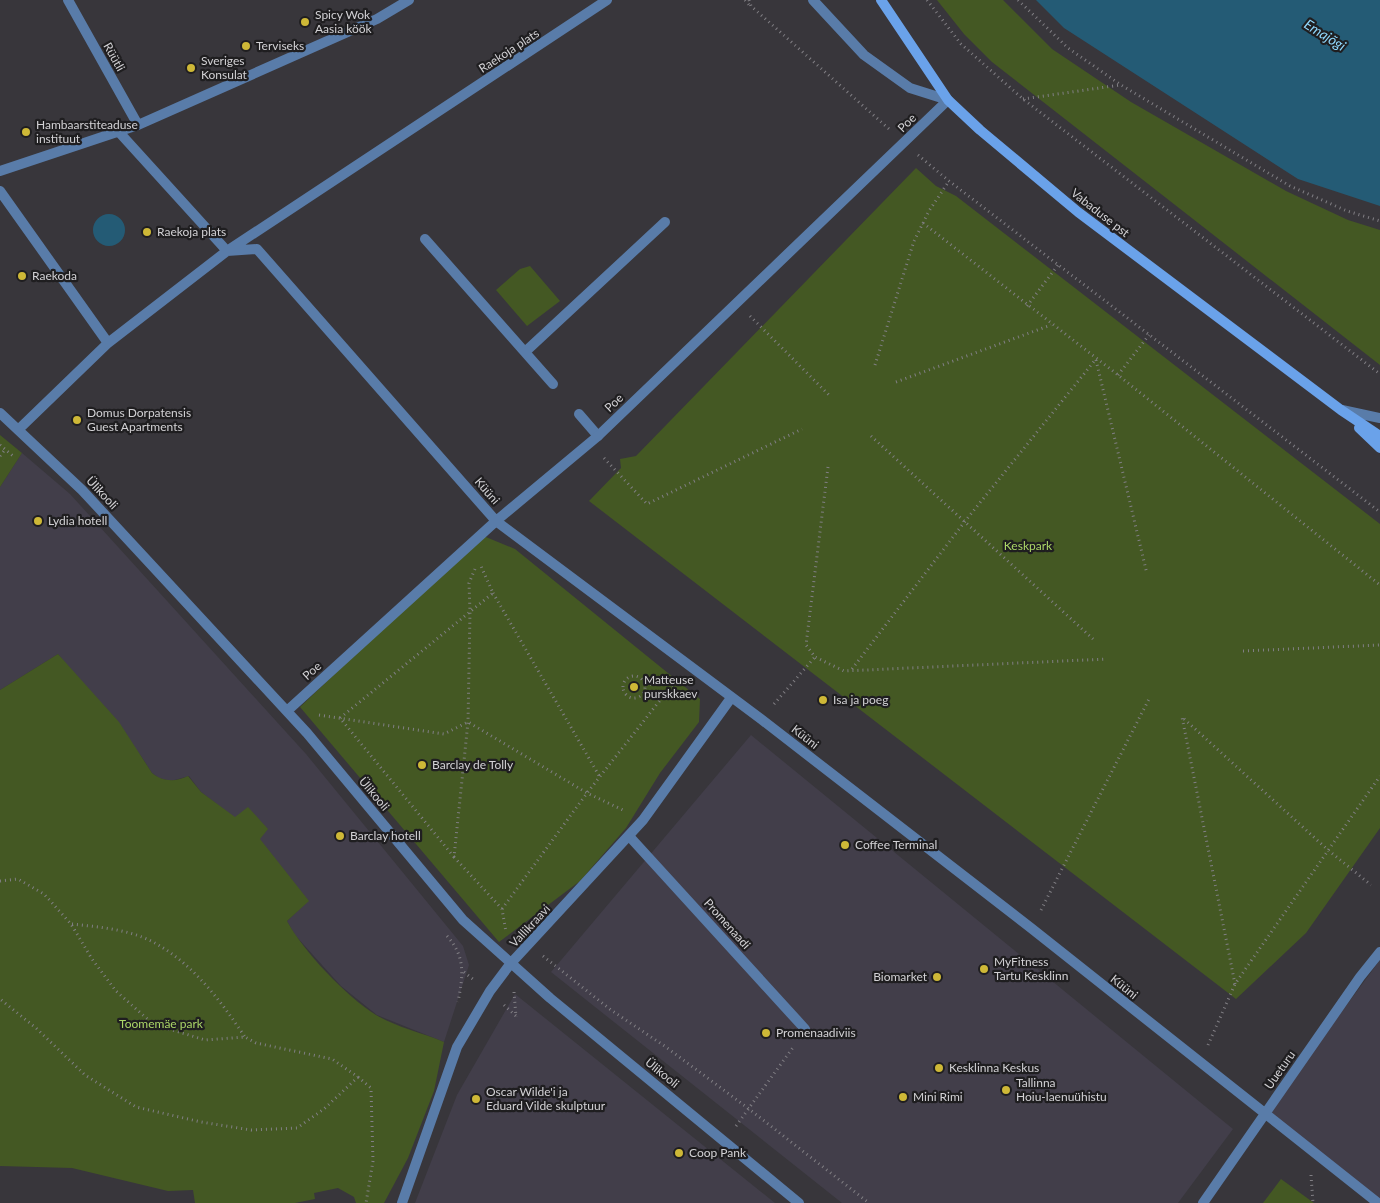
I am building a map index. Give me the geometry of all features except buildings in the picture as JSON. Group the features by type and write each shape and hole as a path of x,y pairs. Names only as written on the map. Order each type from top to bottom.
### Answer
{"main road":[{"name":"Vabaduse pst","path":"881,0 948,100 980,130 1078,212 1341,410 1380,436"},
{"name":"Vabaduse pst","path":"1341,410 1380,448"}],"street":[{"name":"Rüütli","path":"68,0 138,125"},
{"path":"0,171 138,125 377,19 409,0"},
{"name":"Raekoja plats","path":"20,429 108,343 228,251 607,0"},
{"path":"813,0 864,55 910,88 948,100"},
{"name":"Poe","path":"286,711 496,521 594,439 948,100"},
{"path":"118,132 228,251"},
{"path":"0,191 108,343"},
{"path":"525,352 665,222"},
{"path":"425,239 553,384"},
{"name":"Küüni","path":"228,251 257,249 496,521 761,719 1032,928 1200,1064 1378,1203"},
{"path":"1341,410 1380,418"},
{"name":"Ülikooli","path":"0,413 20,429 82,490 286,711 463,920 550,998 800,1203"},
{"path":"579,414 594,439"},
{"name":"Vallikraavi","path":"402,1203 457,1047 490,991 512,963 643,820 731,698"},
{"name":"Promenaadi","path":"629,836 806,1029"},
{"name":"Uueturu","path":"1203,1203 1244,1147 1265,1113 1360,977 1380,952"}],"path":[{"path":"745,0 949,181 1380,512"},
{"path":"749,0 751,6"},
{"path":"927,0 961,44 1023,99 1380,374"},
{"path":"1018,0 1068,48 1121,85 1290,186 1347,211 1380,221"},
{"path":"1023,99 1121,85"},
{"path":"875,365 914,241 949,181"},
{"path":"923,223 1051,325 1118,375 1380,585"},
{"path":"1027,306 1058,265"},
{"path":"737,303 831,397"},
{"path":"896,382 1051,325"},
{"path":"1118,375 1149,335"},
{"path":"852,669 966,520 1096,359"},
{"path":"1096,359 1147,574"},
{"path":"594,439 647,504 802,429"},
{"path":"871,436 966,520 1094,639"},
{"path":"0,445 20,462"},
{"path":"828,466 806,645 815,657 844,671 852,669 1107,659"},
{"path":"454,857 468,722 469,583 479,561 493,593 600,779"},
{"path":"340,718 493,593"},
{"path":"1243,651 1380,645"},
{"path":"761,719 815,657"},
{"path":"502,909 587,793 600,779 687,665"},
{"path":"630,676 638,676 644,684 644,692 638,697 627,696 623,691 623,683 630,676"},
{"path":"644,684 676,680"},
{"path":"1032,928 1150,697"},
{"path":"286,711 444,734 468,722"},
{"path":"1235,984 1182,716 1328,850 1371,885"},
{"path":"340,718 454,857 502,909 512,963 516,1016"},
{"path":"468,722 587,793 643,820"},
{"path":"1200,1064 1235,984 1380,776"},
{"path":"0,880 18,879 44,894 71,924 92,959 116,991 153,1024 205,1040 245,1037"},
{"path":"504,923 611,1010 666,1047 749,1109 869,1203"},
{"path":"71,924 113,929 150,941 174,955 191,969 223,1004 245,1037 256,1043 332,1059 371,1088 373,1162 366,1203"},
{"path":"442,930 462,958 464,972"},
{"path":"0,1000 36,1028 85,1076 128,1103 136,1107 201,1122 251,1130 297,1128 324,1109 358,1077"},
{"path":"725,1141 806,1029"}],"shaded area":[{"path":"22,453 70,494 306,754 463,946 469,965 444,1042 377,1015 341,986 295,935 287,921 308,901 259,839 267,829 235,818 201,792 189,776 171,781 159,778 152,773 141,756 58,654 0,690 0,487"},
{"path":"751,735 1233,1129 1178,1203 842,1203 551,972"},
{"path":"1380,960 1380,1203 1267,1113"},
{"path":"515,994 775,1203 415,1203 457,1095"}],"green space":[{"path":"937,0 1003,0 1052,49 1131,102 1286,191 1348,220 1380,230 1380,365 992,62 964,34"},
{"name":"Keskpark","path":"916,168 936,186 956,196 1380,524 1380,828 1306,933 1236,999 589,501 621,468 620,459 636,456"},
{"path":"530,266 560,301 527,326 496,290 520,269"},
{"path":"0,435 22,453 0,487"},
{"path":"481,535 515,549 700,699 699,722 660,773 626,828 580,881 499,942 300,707"},
{"name":"Toomemäe park","path":"58,654 119,722 152,773 170,780 188,776 201,792 235,817 248,807 268,829 260,839 309,901 287,921 304,946 339,985 376,1015 444,1042 434,1091 408,1158 384,1203 356,1203 354,1197 338,1188 314,1193 315,1199 295,1203 195,1203 193,1190 168,1191 72,1168 0,1166 0,690"},
{"path":"1281,1179 1314,1203 1263,1203"}],"water":[{"name":"Emajõgi","path":"1036,0 1380,0 1380,206 1298,179 1064,28"},
{"path":"109,214 120,219 125,230 120,241 109,246 98,241 93,230 98,219"}],"place":[{"name":"Spicy Wok Aasia köök","path":"305,22"},
{"name":"Terviseks","path":"246,46"},
{"name":"Sveriges Konsulat","path":"191,68"},
{"name":"Hambaarstiteaduse instituut","path":"26,132"},
{"name":"Raekoja plats","path":"147,232"},
{"name":"Raekoda","path":"22,276"},
{"name":"Domus Dorpatensis Guest Apartments","path":"77,420"},
{"name":"Lydia hotell","path":"38,521"},
{"name":"Matteuse purskkaev","path":"634,687"},
{"name":"Isa ja poeg","path":"823,700"},
{"name":"Barclay de Tolly","path":"422,765"},
{"name":"Barclay hotell","path":"340,836"},
{"name":"Coffee Terminal","path":"845,845"},
{"name":"MyFitness Tartu Kesklinn","path":"984,969"},
{"name":"Biomarket","path":"937,977"},
{"name":"Promenaadiviis","path":"766,1033"},
{"name":"Kesklinna Keskus","path":"939,1068"},
{"name":"Tallinna Hoiu-laenuühistu","path":"1006,1090"},
{"name":"Mini Rimi","path":"903,1097"},
{"name":"Oscar Wilde'i ja Eduard Vilde skulptuur","path":"476,1099"},
{"name":"Coop Pank","path":"679,1153"}]}
